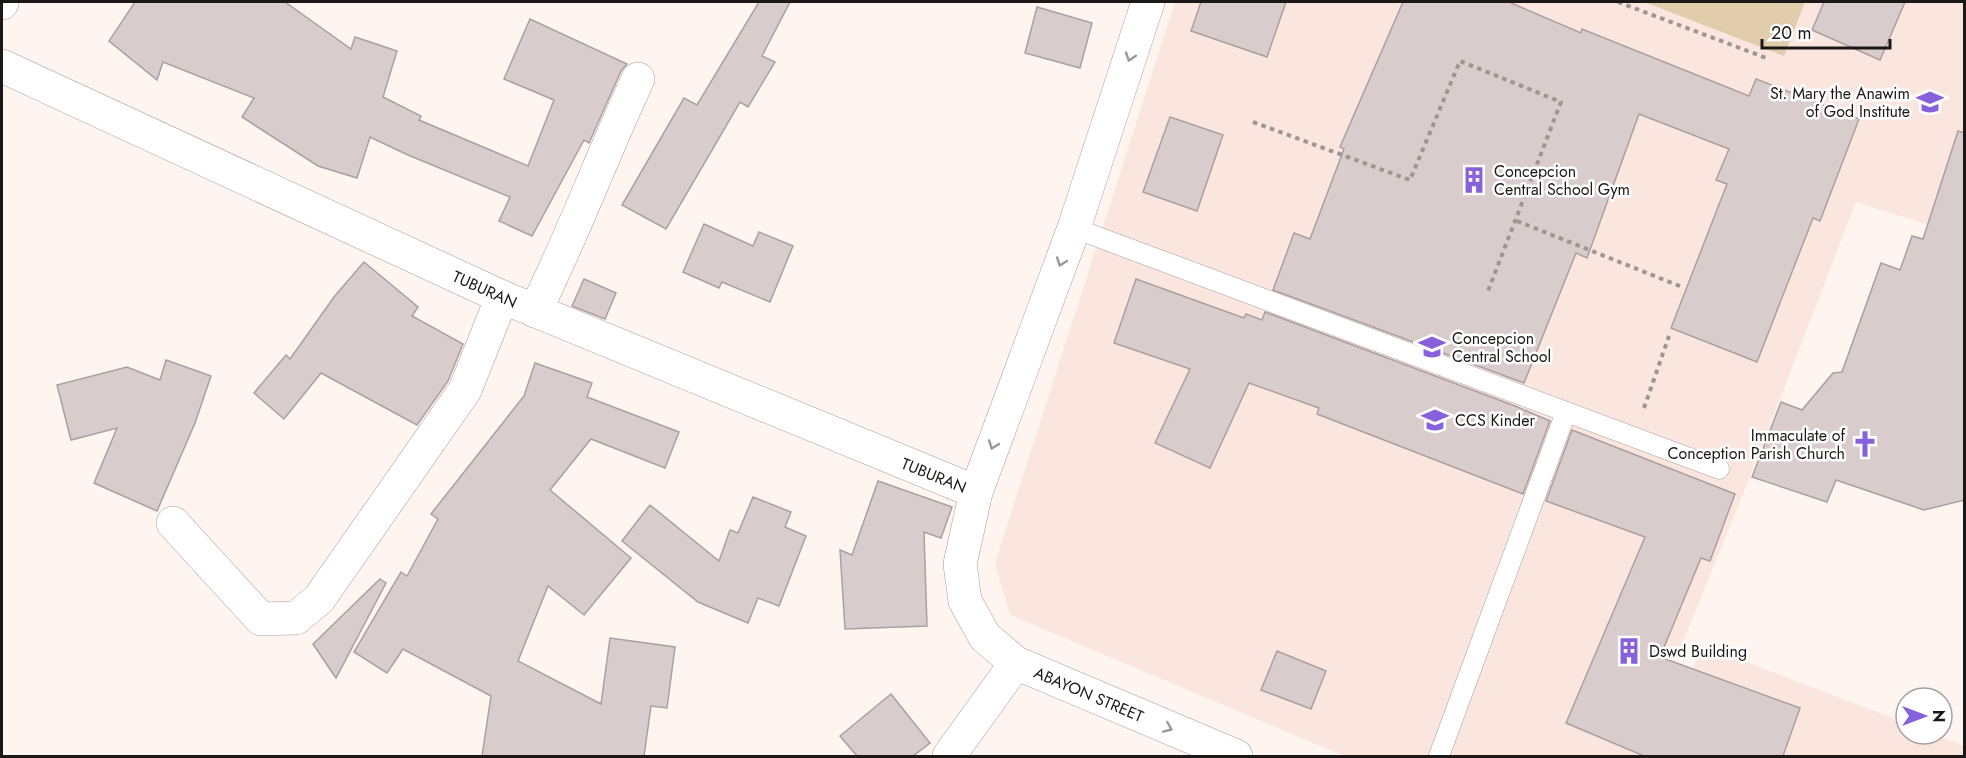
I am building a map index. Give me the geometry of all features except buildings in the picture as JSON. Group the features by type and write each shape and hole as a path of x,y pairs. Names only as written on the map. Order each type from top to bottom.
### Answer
{"street":[{"path":"976,492 1074,228 1148,2"},
{"name":"TUBURAN","path":"2,66 502,297 976,492"},
{"path":"535,311 559,264 599,162 638,79"},
{"path":"173,523 261,620 296,618 319,599 465,390 502,297"},
{"name":"ABAYON STREET","path":"976,492 960,564 965,601 985,637 1017,663 1232,756"},
{"path":"949,756 1017,663"}],"lane":[{"path":"1074,228 1719,469"},
{"path":"1439,756 1566,412"}],"path":[{"path":"1618,2 1769,59"},
{"path":"1253,122 1410,180 1460,61 1561,102 1488,291"},
{"path":"1516,221 1682,287"},
{"path":"1634,437 1669,336"}],"shaded area":[{"name":"Concepcion Central School","path":"1175,2 1964,2 1964,236 1856,202 1744,492 1636,756 1344,756 1010,615 995,563"},
{"path":"1644,2 1805,2 1784,56"},
{"path":"1704,646 1894,718 1894,746 1954,746 1954,742 1964,746 1964,756 1649,756"}],"place":[{"name":"St. Mary the Anawim of God Institute","path":"1930,102"},
{"name":"Concepcion Central School Gym","path":"1474,180"},
{"name":"Concepcion Central School","path":"1432,347"},
{"name":"CCS Kinder","path":"1435,420"},
{"name":"Immaculate of Conception Parish Church","path":"1865,444"},
{"name":"Dswd Building","path":"1629,651"}]}
